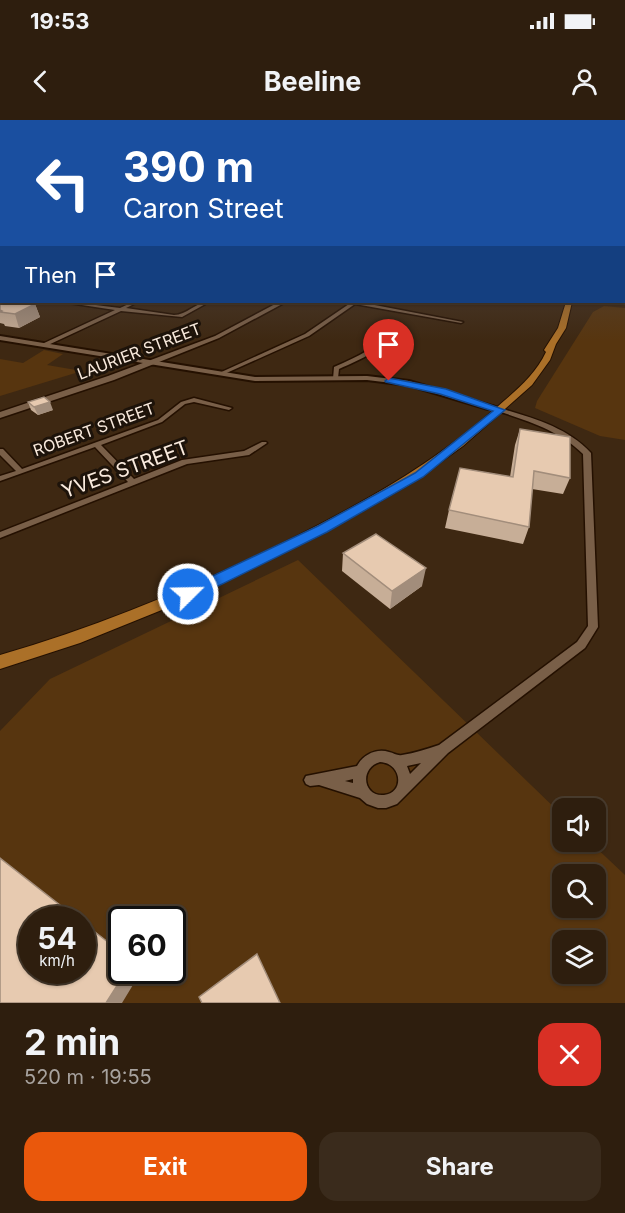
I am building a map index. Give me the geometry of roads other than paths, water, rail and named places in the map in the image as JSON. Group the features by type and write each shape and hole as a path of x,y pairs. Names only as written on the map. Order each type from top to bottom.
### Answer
{"main road":[{"name":"LAURIER STREET","path":"0,415 150,363 217,337 255,319 281,303"},
{"path":"0,662 159,606 225,578 323,529 443,459 543,364 562,328 569,303"}],"street":[{"path":"72,303 182,316 205,303"},
{"path":"44,345 134,303"},
{"path":"220,374 307,335 353,303"},
{"path":"359,303 461,322"},
{"path":"335,378 336,368 361,357 392,335 397,328"},
{"path":"0,338 261,380 335,378 409,383 559,430 575,440 587,453 593,627 580,645 444,749 394,799 379,801 365,793 315,780 360,772"},
{"name":"ROBERT STREET","path":"0,479 160,421 183,403 194,400 229,408"},
{"name":"YVES STREET","path":"0,535 184,462 246,453 264,443"},
{"path":"96,444 132,482"},
{"path":"0,451 20,471"},
{"path":"365,793 361,787 360,772 368,760 381,757 396,762 419,758 444,749"},
{"path":"396,762 404,774 404,789"}]}
